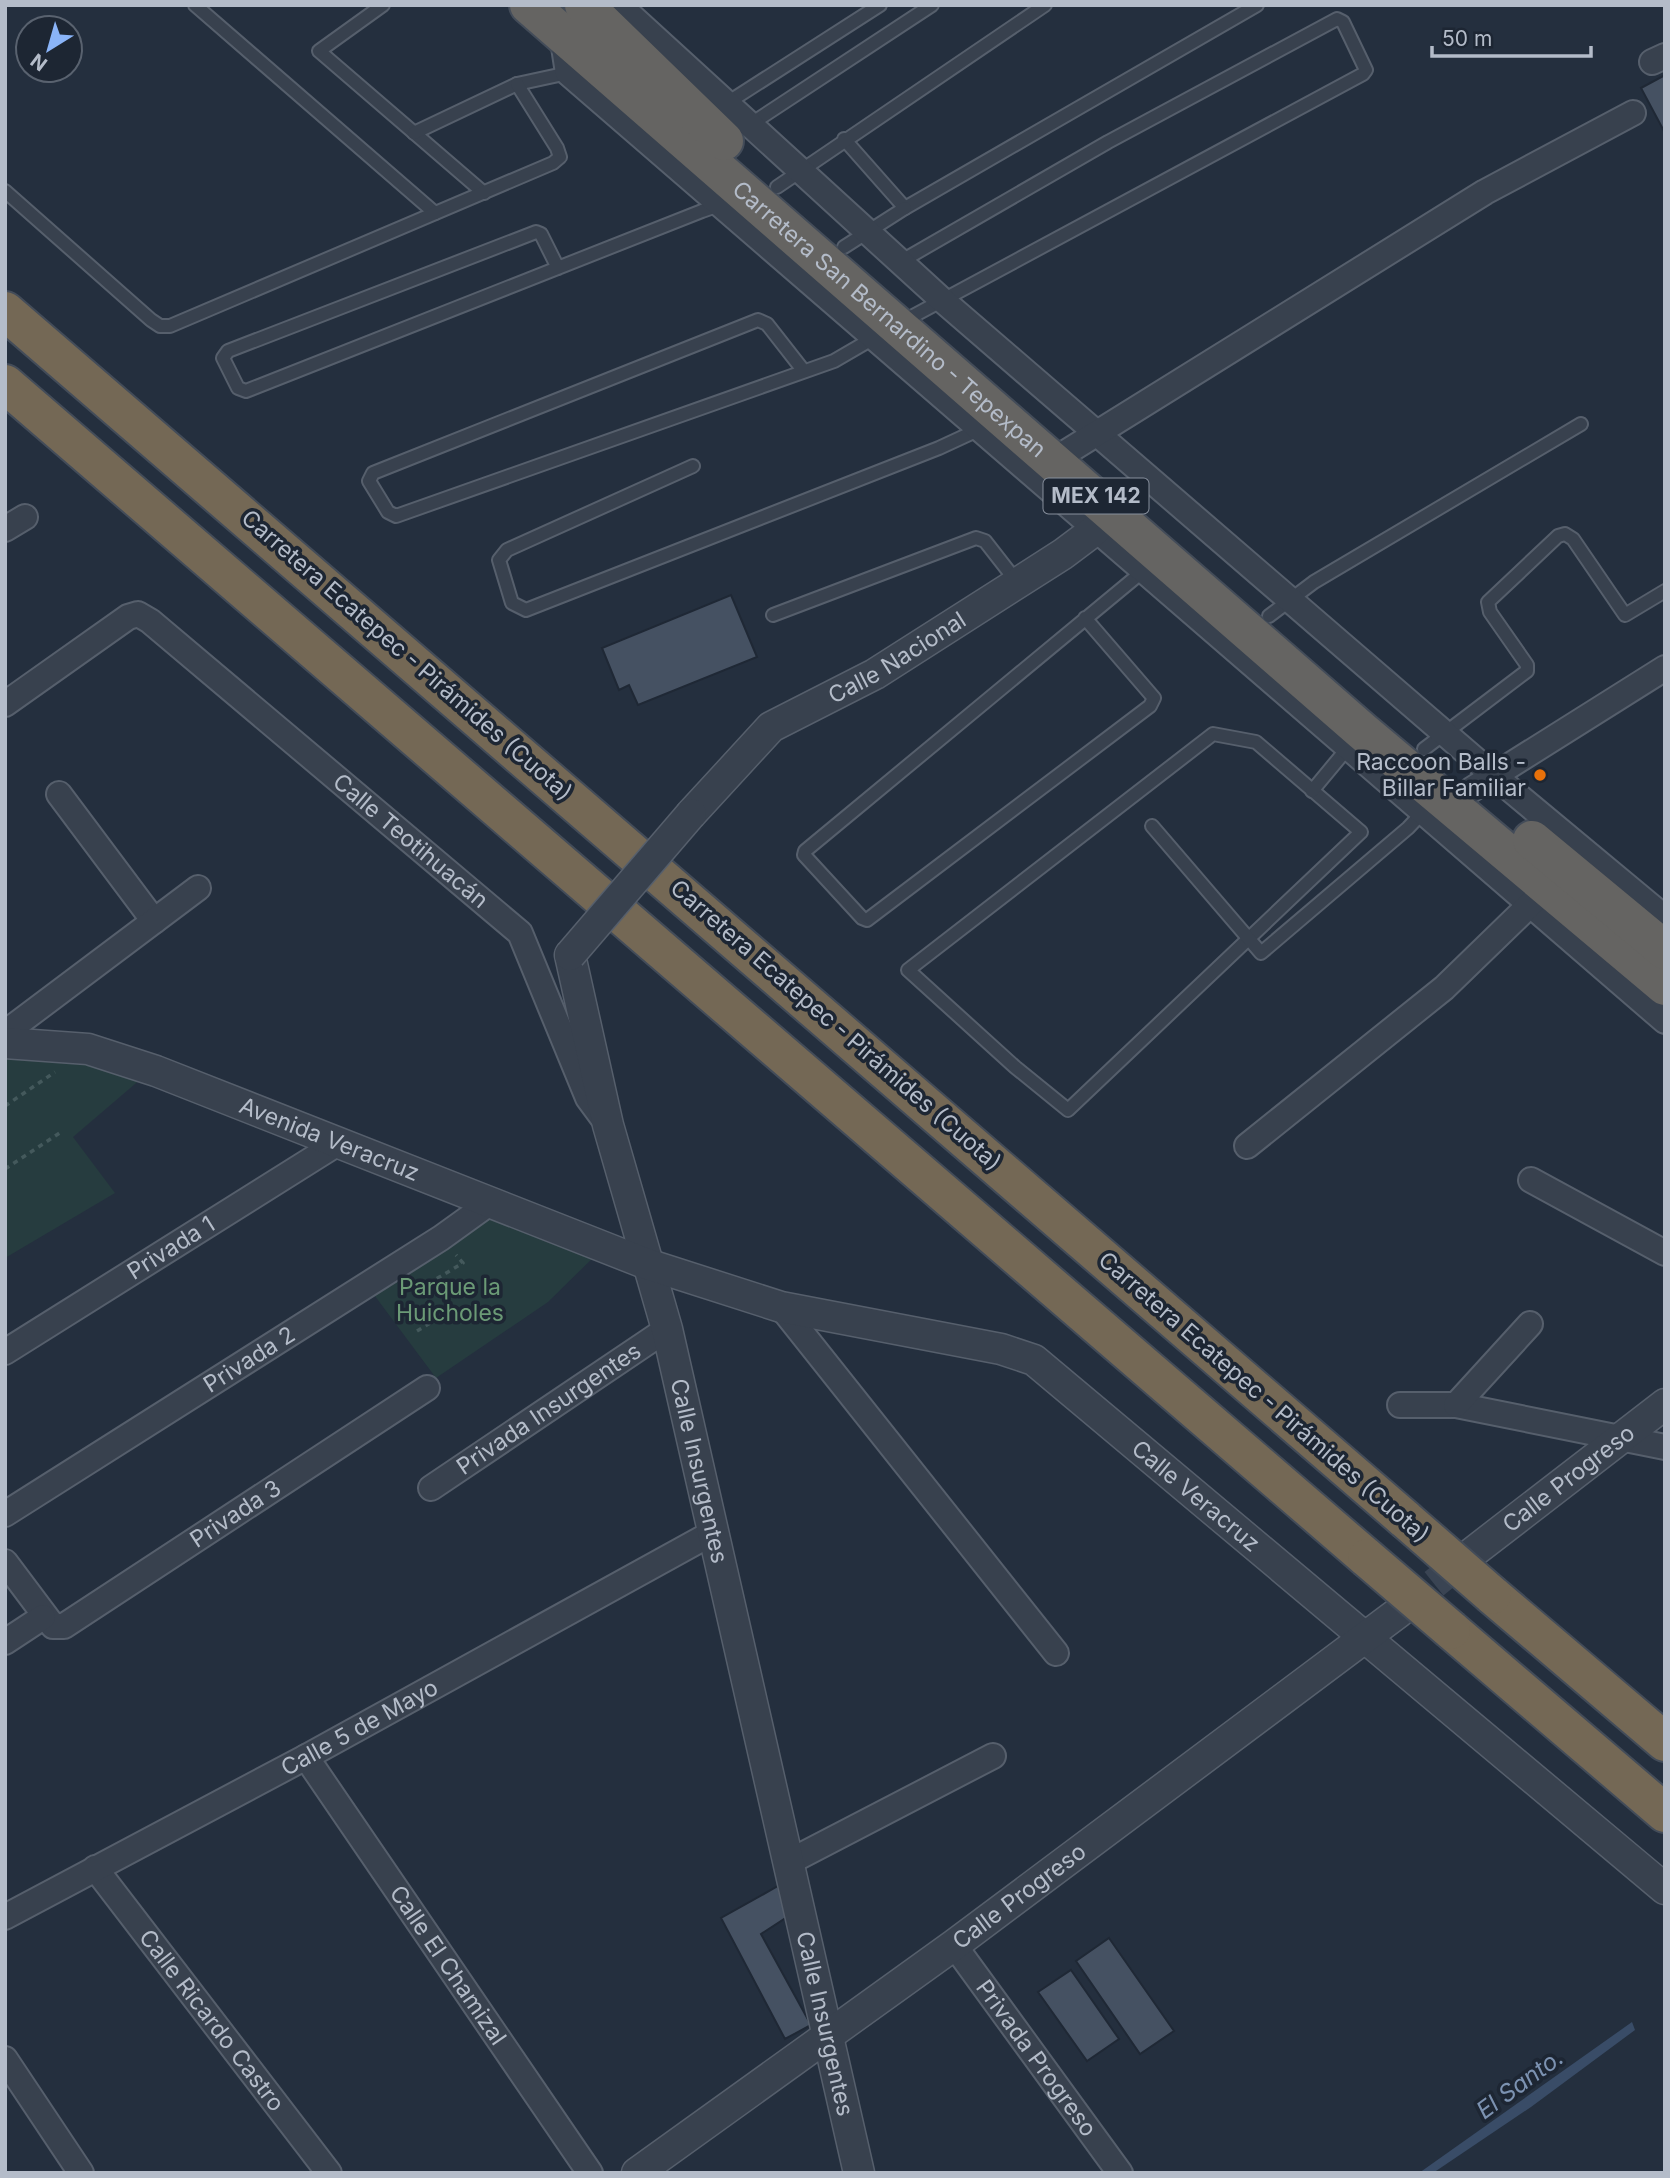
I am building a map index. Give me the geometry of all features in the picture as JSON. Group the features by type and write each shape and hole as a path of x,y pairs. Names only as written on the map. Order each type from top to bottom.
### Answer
{"highway":[{"name":"Carretera San Bernardino - Tepexpan","path":"529,5 573,20 725,123 788,179 855,240 908,318 991,422 1075,447"},
{"name":"Carretera San Bernardino - Tepexpan","path":"573,20 908,318 1280,608 1434,741 1456,793 1539,897 1665,986"},
{"name":"Carretera Ecatepec - Pirámides (Cuota)","path":"5,311 1665,1742"},
{"path":"5,384 1665,1813"},
{"name":"Carretera San Bernardino - Tepexpan","path":"1075,447 1103,519 1355,739 1456,793 1665,950"}],"street":[{"path":"619,5 725,123"},
{"path":"573,20 568,73 719,205 908,318"},
{"path":"1075,447 1485,192 1633,113"},
{"path":"855,240 900,262 908,318"},
{"path":"991,422 1103,519 1142,572 1355,739"},
{"name":"Calle Nacional","path":"691,814 771,727 875,674 1018,583 1103,519"},
{"name":"Calle Teotihuacán","path":"5,704 128,617 138,614 520,933 588,1098 608,1125"},
{"path":"1665,668 1456,793 1665,918"},
{"path":"59,793 154,921"},
{"name":"Calle Insurgentes","path":"691,814 570,955 608,1125 667,1329 859,2173"},
{"path":"5,1034 198,888"},
{"path":"1247,1146 1444,988 1539,897 1665,1021"},
{"name":"Avenida Veracruz","path":"5,1043 88,1049 156,1071 647,1264"},
{"name":"Privada 1","path":"5,1352 338,1143"},
{"path":"1531,1180 1665,1253"},
{"name":"Privada 2","path":"5,1514 441,1238 491,1202"},
{"name":"Calle Veracruz","path":"647,1264 781,1307 1001,1349 1034,1360 1665,1889"},
{"path":"781,1307 1056,1653"},
{"path":"1455,1405 1530,1324"},
{"name":"Privada Insurgentes","path":"431,1488 667,1329"},
{"name":"Privada 3","path":"43,1617 53,1626 64,1626 427,1388"},
{"name":"Calle Progreso","path":"1472,1553 1665,1404"},
{"path":"1400,1405 1455,1405 1665,1447"},
{"name":"Calle 5 de Mayo","path":"5,1917 306,1757 714,1532"},
{"path":"5,1562 43,1617 5,1642"},
{"name":"Calle Progreso","path":"637,2173 826,2034 954,1945 1399,1612"},
{"path":"789,1862 993,1756"},
{"name":"Calle El Chamizal","path":"306,1757 590,2173"},
{"name":"Calle Ricardo Castro","path":"95,1868 329,2173"},
{"name":"Privada Progreso","path":"954,1945 1120,2173"},
{"path":"5,2059 81,2173"}],"lane":[{"path":"195,5 435,214"},
{"path":"383,5 319,51 484,193"},
{"path":"725,123 880,5"},
{"path":"725,123 932,5"},
{"path":"788,179 1045,5"},
{"path":"855,240 905,208 1256,5"},
{"path":"803,370 768,324 758,320 373,473 369,481 388,512 396,516 834,361 908,318 1366,70 1343,22 1337,19 1108,142 900,262"},
{"path":"414,133 517,85 568,73"},
{"path":"5,191 160,326 170,326 553,163 560,157 517,85"},
{"path":"844,139 905,208"},
{"path":"558,268 541,234 537,232 228,351 223,358 238,388 246,391 719,205"},
{"path":"693,466 507,550 499,559 512,603 526,610 939,448 991,422"},
{"path":"1280,608 1581,425"},
{"path":"1434,741 1527,671 1527,665 1490,612 1488,602 1558,536 1565,534 1573,539 1625,615 1665,591"},
{"path":"774,615 976,538 985,541 1018,583"},
{"path":"1085,618 1154,698 1150,706 867,920 862,918 804,855 805,851 1085,618 1142,572"},
{"path":"1213,734 1256,742 1361,832 1248,941 1068,1110 1015,1067 908,970 1213,734"},
{"path":"1312,791 1355,739"},
{"path":"1152,826 1248,941 1258,951 1265,953 1456,793"}],"path":[{"path":"5,1106 88,1049"},
{"path":"5,1169 61,1132"},
{"path":"417,1331 440,1317 421,1289 463,1263 441,1238"}],"green space":[{"path":"5,1047 156,1066 73,1137 115,1193 5,1258"},
{"name":"Parque la Huicholes","path":"494,1205 602,1249 548,1302 436,1378 366,1284"}],"water":[{"path":"1632,2022 1635,2030 1531,2107 1433,2173 1419,2173"}],"building":[{"path":"1665,75 1665,133 1641,88"},
{"path":"731,595 757,657 638,705 629,685 619,690 602,648"},
{"path":"778,1886 787,1917 761,1934 811,2025 785,2039 721,1918"},
{"path":"1109,1938 1174,2031 1140,2054 1076,1961"},
{"path":"1071,1970 1119,2039 1087,2061 1038,1992"}],"tunnel":[{"path":"1399,1612 1472,1553"}],"place":[{"name":"Raccoon Balls - Billar Familiar","path":"1540,775"}],"water label":[{"name":"El Santo.","path":"1520,2084"}]}
